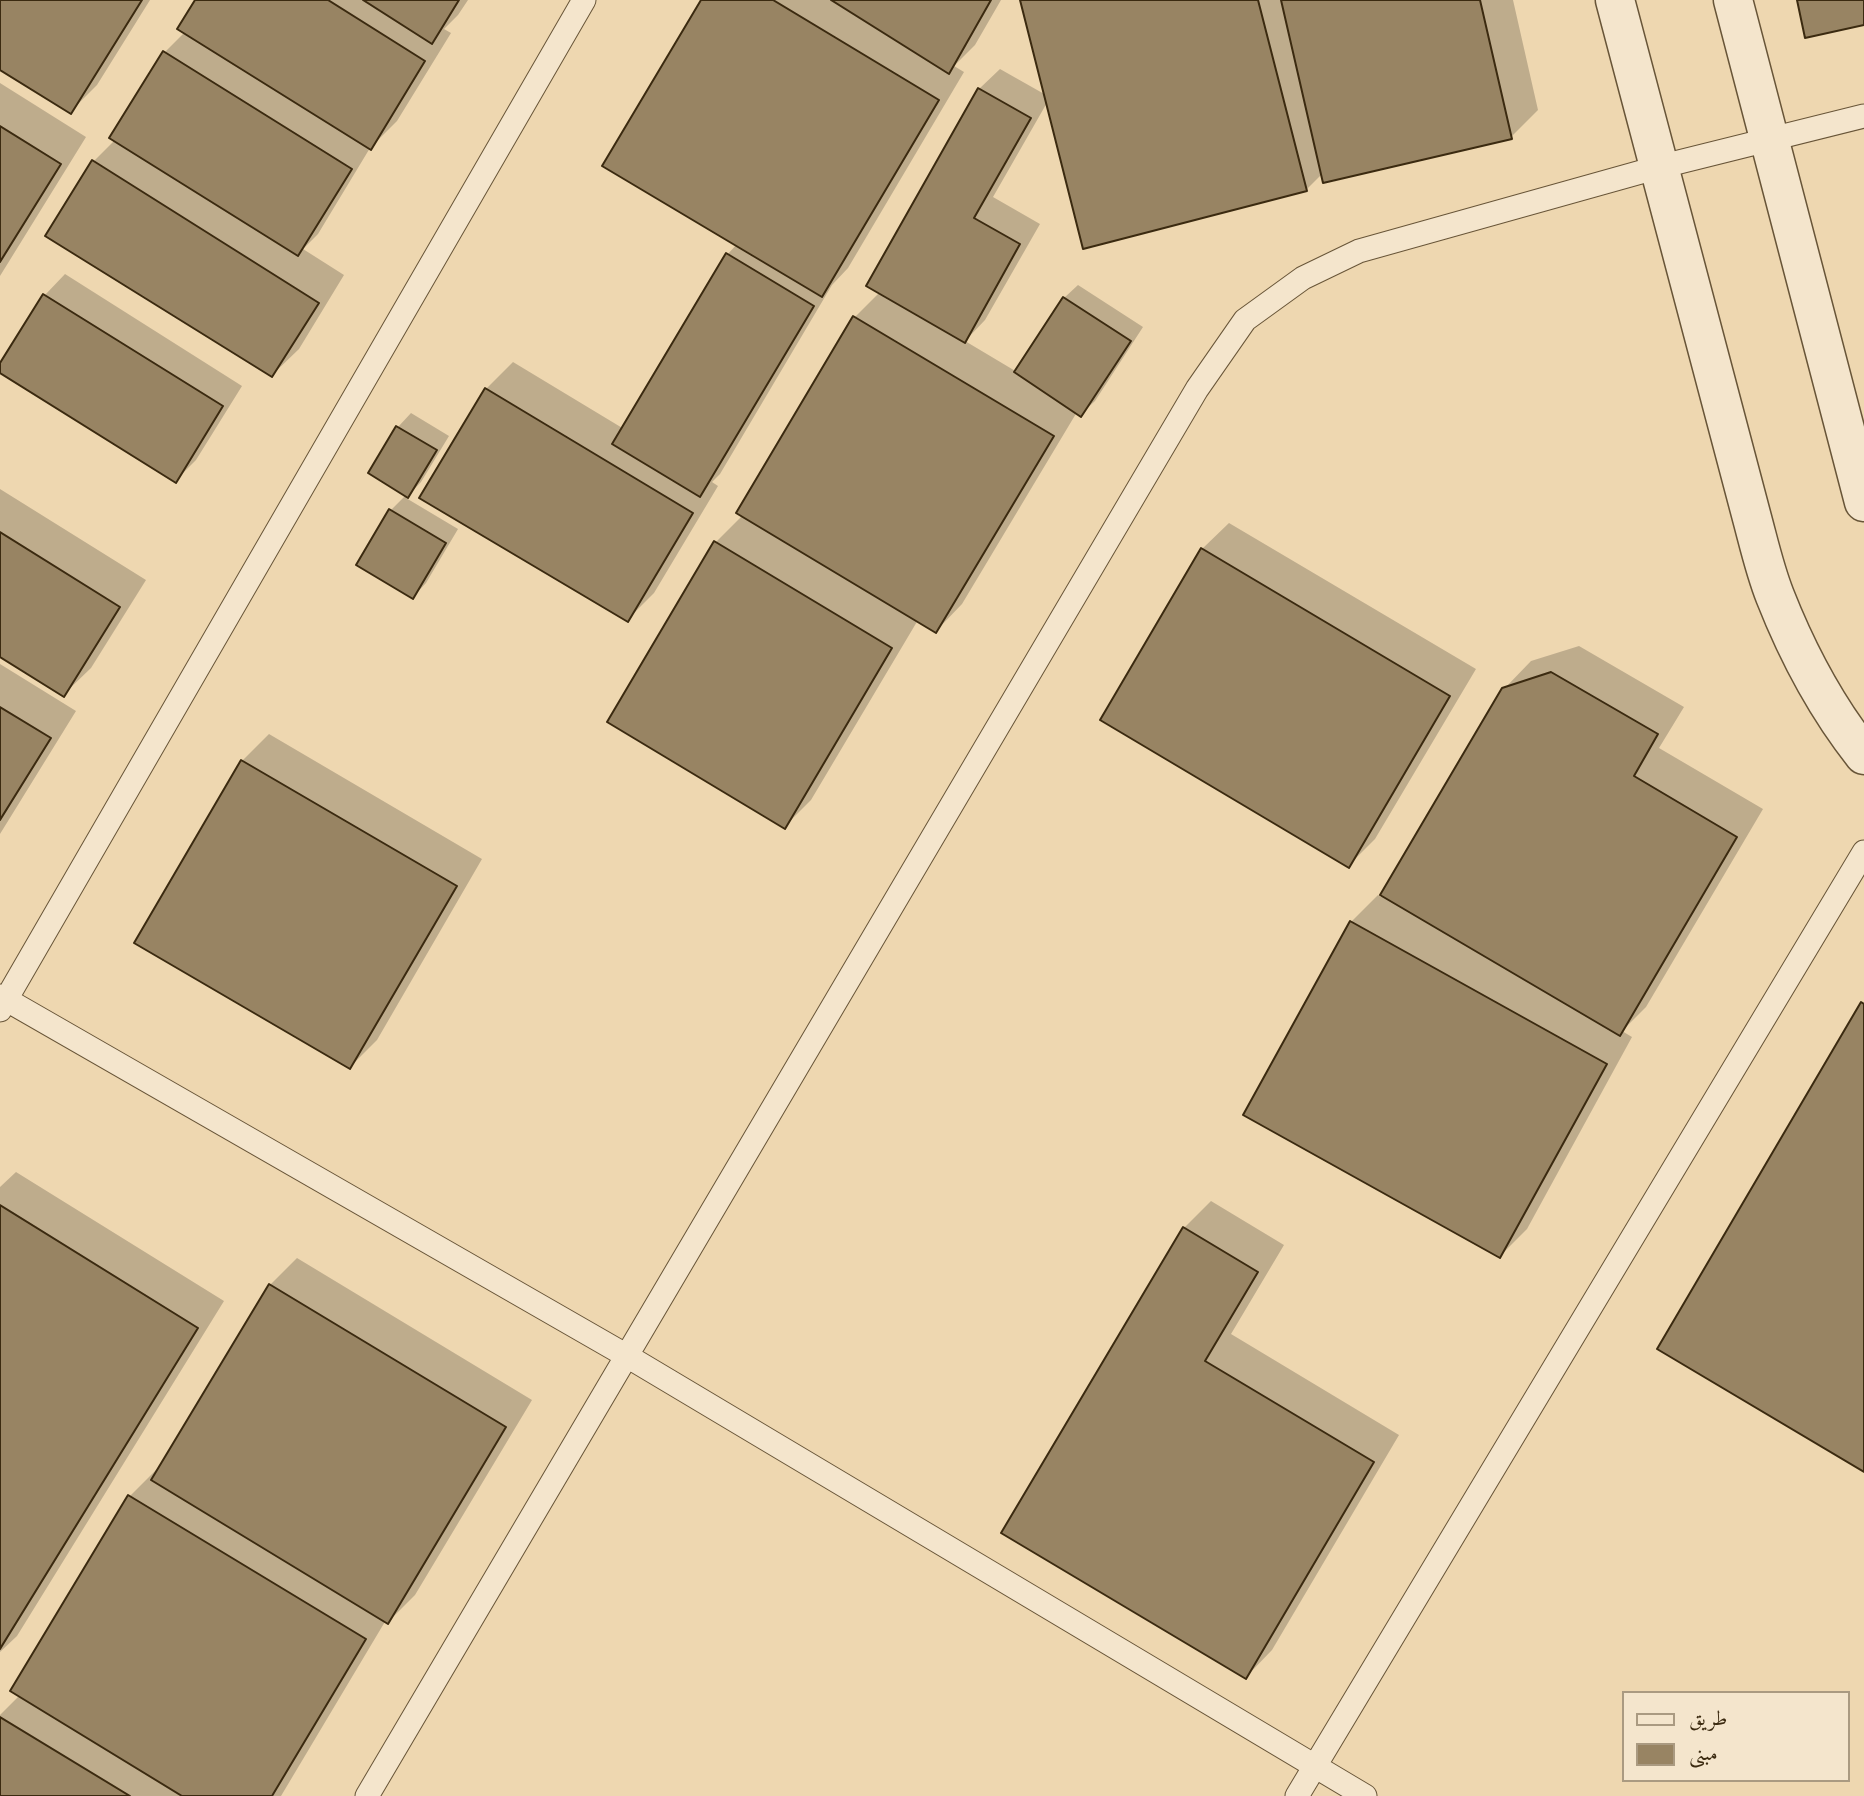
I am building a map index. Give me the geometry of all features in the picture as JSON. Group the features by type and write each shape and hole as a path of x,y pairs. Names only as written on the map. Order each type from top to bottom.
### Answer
{"street":[{"path":"1615,0 1774,594 1806,667 1864,755"},
{"path":"1733,0 1864,502"}],"lane":[{"path":"584,0 2,1002 627,1356 1365,1796"},
{"path":"366,1796 1197,389 1245,320 1303,278 1359,251 1659,167 1864,117"},
{"path":"1297,1796 1864,852"}],"building":[{"path":"0,0 142,0 71,114 0,70"},
{"path":"195,0 328,0 425,61 371,150 177,29"},
{"path":"363,0 459,0 432,44"},
{"path":"701,0 773,0 939,100 822,297 602,166"},
{"path":"831,0 991,0 949,74"},
{"path":"1020,0 1258,0 1307,191 1083,249"},
{"path":"1281,0 1480,0 1512,139 1323,183"},
{"path":"1797,0 1864,0 1864,25 1805,38"},
{"path":"163,51 352,169 298,256 109,138"},
{"path":"978,88 1031,118 974,218 1020,244 965,343 866,286"},
{"path":"0,126 61,164 0,262"},
{"path":"92,160 319,303 272,377 45,236"},
{"path":"726,253 814,306 700,497 612,444"},
{"path":"43,294 223,406 176,483 0,373 0,363"},
{"path":"1063,297 1131,341 1081,417 1014,372"},
{"path":"853,316 1054,436 936,633 736,513"},
{"path":"485,388 693,513 628,622 419,498"},
{"path":"396,426 437,450 408,498 368,473"},
{"path":"389,509 446,543 413,599 356,565"},
{"path":"0,532 120,607 64,697 0,657"},
{"path":"714,541 892,648 785,829 607,722"},
{"path":"1201,548 1450,696 1349,868 1100,720"},
{"path":"1551,672 1658,734 1634,776 1737,837 1620,1036 1380,895 1502,688"},
{"path":"0,707 51,738 0,820"},
{"path":"241,760 457,886 350,1069 134,943"},
{"path":"1350,921 1607,1064 1500,1258 1243,1115"},
{"path":"1861,1002 1864,1004 1864,1472 1657,1349"},
{"path":"0,1205 198,1328 0,1649"},
{"path":"1183,1227 1258,1272 1205,1361 1374,1462 1246,1679 1001,1533"},
{"path":"269,1284 506,1427 388,1624 151,1480"},
{"path":"128,1495 366,1639 272,1796 182,1796 10,1691"},
{"path":"0,1717 130,1796 0,1796"}]}
